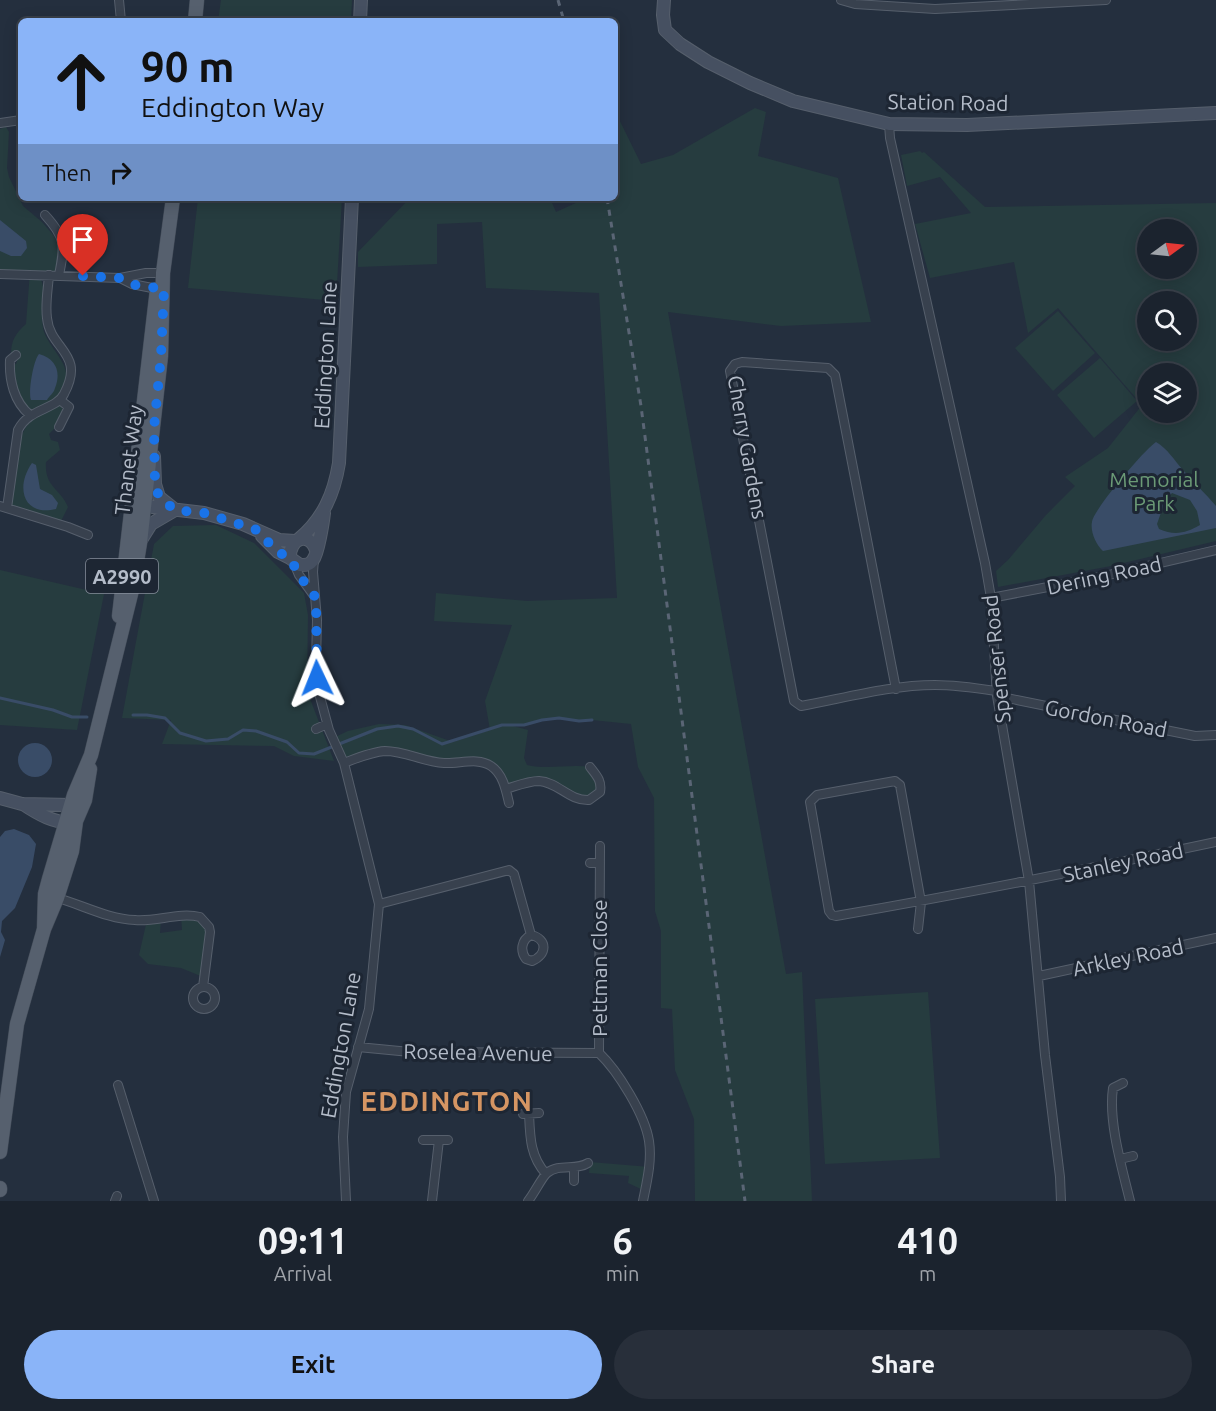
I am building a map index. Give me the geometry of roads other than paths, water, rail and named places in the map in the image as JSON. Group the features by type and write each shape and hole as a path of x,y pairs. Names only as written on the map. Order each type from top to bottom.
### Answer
{"main road":[{"path":"195,18 197,0"},
{"name":"Thanet Way","path":"0,1152 17,1024 73,816 85,800 92,755 133,586 140,543 138,505 160,289 173,201"},
{"name":"Thanet Way","path":"117,649 120,598 154,428 161,356 160,289"}],"street":[{"path":"119,0 121,18"},
{"path":"360,18 362,0"},
{"name":"Station Road","path":"664,0 663,15 666,30 680,44 708,62 750,84 794,101 889,124 968,125 1216,113"},
{"path":"841,0 855,4 935,9 1106,0"},
{"path":"0,123 18,120"},
{"name":"Spenser Road","path":"889,124 890,138 991,598 996,694 1029,882 1061,1201"},
{"name":"Eddington Lane","path":"297,540 313,527 324,512 336,482 339,463 352,201"},
{"path":"45,215 62,236 63,247 59,275"},
{"path":"0,274 120,278 146,273 163,273"},
{"path":"49,275 46,318 50,329 70,359 72,368 70,381 60,400 22,421 18,430 4,507 88,535"},
{"path":"120,278 132,284 160,289"},
{"path":"16,355 10,360 10,376 20,405 30,415"},
{"name":"Cherry Gardens","path":"896,689 835,375 828,368 742,362 735,364 730,371 794,701 801,706 896,689 933,685 996,694"},
{"path":"59,428 69,408 60,400"},
{"path":"154,428 155,484 159,497 175,510"},
{"path":"138,505 204,513 255,529 279,540 308,540 314,546 315,554 304,566 278,552 255,529"},
{"path":"140,543 151,525 175,510"},
{"name":"Eddington Lane","path":"324,512 323,527 315,554 316,664 319,693 327,724 344,763 379,904 369,1009 348,1081 344,1110 346,1201"},
{"path":"297,540 290,549 291,559 299,575 316,598"},
{"name":"Dering Road","path":"991,598 1100,577 1216,550"},
{"name":"Gordon Road","path":"996,694 1195,736 1216,735"},
{"path":"316,729 327,724"},
{"path":"344,763 386,751 443,763 483,762 497,772 506,789 509,803"},
{"path":"506,789 538,781 550,783 571,797 589,800 600,792 601,787 601,782 590,767"},
{"path":"918,929 921,902 898,782 817,795 812,798 810,802 829,911 832,915 921,902"},
{"path":"0,798 73,816"},
{"path":"22,804 48,819 73,816"},
{"name":"Stanley Road","path":"921,902 1029,882 1216,842"},
{"name":"Pettman Close","path":"600,846 595,863 599,1053 608,1061 633,1099 649,1139 650,1167 643,1201"},
{"path":"379,904 509,870 514,874 531,935"},
{"path":"51,896 75,902 109,916 135,920 181,916 201,917 210,932 203,987"},
{"name":"Arkley Road","path":"1039,976 1216,938"},
{"name":"Roselea Avenue","path":"358,1047 410,1052 599,1053"},
{"path":"1123,1083 1113,1088 1112,1100 1120,1159 1130,1201"},
{"path":"118,1085 153,1201"},
{"path":"531,1113 532,1152 537,1164 546,1174"},
{"path":"423,1140 444,1140 432,1201"},
{"path":"1120,1159 1133,1156"},
{"path":"528,1201 546,1174 563,1167 582,1167 588,1163"},
{"path":"574,1168 574,1181"}],"water":[{"path":"0,220 26,241 27,248 21,256 11,256 0,251"},
{"path":"39,354 54,363 58,377 54,391 47,400 31,400 32,377"},
{"path":"1156,442 1171,455 1216,506 1216,528 1103,551 1093,534 1092,522 1095,515 1120,480","holes":["1172,493 1190,500 1197,511 1200,525 1180,533 1159,529 1157,524 1165,501"]},
{"path":"32,463 36,465 40,489 52,495 58,503 56,509 36,509 25,498 24,481"},
{"path":"35,743 47,748 52,760 47,772 35,777 23,772 18,760 23,748"},
{"path":"14,829 29,835 36,844 32,867 15,908 2,921 1,932 5,940 0,957 0,837 5,831"}],"waterway":[{"path":"0,698 53,710 72,717 87,717"},
{"path":"133,715 165,718 180,733 206,741 228,739 243,730 256,731 287,742 299,753 314,754 377,729 398,726 413,729 442,744 502,725 524,725 559,718 592,720"}],"railway":[{"path":"558,0 563,18"},
{"path":"607,201 641,406 745,1201"}],"district":[{"name":"EDDINGTON","path":"447,1101"}],"park label":[{"name":"Memorial Park","path":"1154,491"}]}
